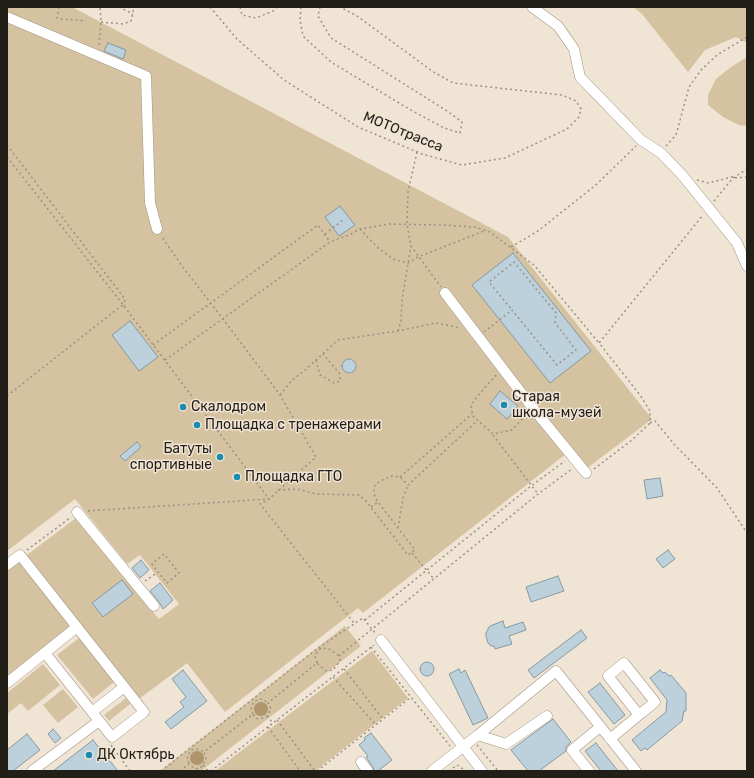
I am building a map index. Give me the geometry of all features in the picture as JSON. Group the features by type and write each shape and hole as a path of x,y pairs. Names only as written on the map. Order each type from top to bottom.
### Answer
{"street":[{"path":"532,7 558,26 574,49 580,77 641,140 661,153 683,176 737,243 747,266"},
{"path":"7,17 146,76 150,203 156,229"},
{"path":"445,293 532,407 586,473"},
{"path":"77,512 154,606"},
{"path":"7,565 20,555 144,712 112,737 45,653"},
{"path":"7,683 77,627"},
{"path":"381,640 459,750 482,771"},
{"path":"610,739 655,702 624,663 608,676 639,715"},
{"path":"432,771 556,671 636,771"},
{"path":"92,712 124,687"},
{"path":"475,737 506,744 546,716"},
{"path":"32,771 99,721"},
{"path":"589,771 572,750 600,727"},
{"path":"361,762 368,771"}],"path":[{"path":"59,7 57,18 61,20 86,21"},
{"path":"99,45 101,22 100,7"},
{"path":"119,7 132,14"},
{"path":"101,22 123,24 131,21 134,7"},
{"name":"МОТОтрасса","path":"210,7 237,39 284,80 358,126 417,152 462,165 504,158 567,129 579,117 581,109 576,101 562,95 453,83 432,71 357,16 340,7"},
{"path":"240,7 242,15 256,18 273,11 277,7"},
{"name":"МОТОтрасса","path":"301,7 300,20 302,36 331,62 409,109 444,128 460,133 462,122 331,38 318,16 320,7"},
{"path":"661,153 676,135 689,87 701,70 717,55 747,37"},
{"path":"7,145 125,299 124,306"},
{"path":"511,247 538,231 597,184 636,146 642,148"},
{"path":"398,331 401,321 402,300 411,246 407,224 408,192 417,152"},
{"path":"7,157 124,306 269,499"},
{"path":"599,343 733,178 747,169"},
{"path":"683,176 709,183 738,175"},
{"path":"733,178 747,177"},
{"path":"325,234 343,220"},
{"path":"165,360 330,242 360,229 389,224 468,227 490,232 534,265 599,343 640,396 650,411 650,423"},
{"path":"153,344 318,225 330,242"},
{"path":"156,229 182,266 280,395 316,457 269,499 260,504 354,623"},
{"path":"360,229 376,247 393,259 408,263 418,257 485,230"},
{"path":"411,246 418,257 436,278 445,293"},
{"path":"514,262 556,313 555,323 576,350 557,365 512,310 489,282 514,262"},
{"path":"7,396 121,306 124,306"},
{"path":"280,395 292,380 338,340 398,331 436,323 475,333 512,310"},
{"path":"316,360 320,375 334,383 340,381 340,374 323,354"},
{"path":"503,368 471,405 473,416 493,434 538,494"},
{"path":"493,434 512,430 532,407"},
{"path":"400,477 473,413"},
{"path":"398,529 403,498 408,485 478,420"},
{"path":"586,473 590,472 632,440 650,423 655,421 674,444 717,488 747,533"},
{"path":"161,771 253,698 354,623 363,618 364,620 531,486 575,460"},
{"path":"339,656 538,494 575,460"},
{"path":"408,485 400,477 392,476 375,485 374,494 378,502 415,550 412,553"},
{"path":"278,490 297,489 316,494 359,495 371,507 408,555 412,553"},
{"path":"20,555 77,512 269,499"},
{"path":"371,507 378,502"},
{"path":"412,553 434,579"},
{"path":"164,554 179,573 167,583 158,572 152,564 164,554"},
{"path":"138,586 158,572"},
{"path":"203,765 210,771 216,768 381,640 364,620"},
{"path":"371,647 411,697 459,750"},
{"path":"319,649 329,649 339,656"},
{"path":"319,649 315,656 317,663 326,671 333,670 336,667 340,661 339,656"},
{"path":"268,703 317,663"},
{"path":"336,667 340,672"},
{"path":"344,668 384,719"},
{"path":"333,677 376,725"},
{"path":"277,720 316,771 411,697"},
{"path":"260,699 268,703 270,709 267,716 258,719 255,717 251,710 255,701 260,699"},
{"path":"204,752 253,714"},
{"path":"267,716 273,723"},
{"path":"268,727 300,771"},
{"path":"475,737 498,771"},
{"path":"108,741 130,771"},
{"path":"190,749 196,749 204,752"},
{"path":"190,749 187,760 189,764 195,768 200,768 203,765 206,759 204,752"},
{"path":"180,771 189,764"},
{"path":"449,771 457,765 466,771"}],"shaded area":[{"path":"7,7 72,7 508,237 652,419 586,469 571,450 363,613 358,608 225,712 187,663 139,699 27,555 76,518 159,619 179,604 140,555 127,564 75,499 7,551"},
{"path":"633,7 747,7 747,43 736,37 705,50 688,72 642,14"},
{"path":"747,57 747,126 739,125 723,117 708,105 708,95 716,79"},
{"path":"20,560 71,626 7,676 7,571"},
{"path":"345,626 361,646 201,771 160,771"},
{"path":"79,638 114,682 93,699 57,655"},
{"path":"372,651 408,698 315,771 215,771"},
{"path":"43,664 60,685 28,711 21,703 7,714 7,693"},
{"path":"63,689 78,707 58,723 43,705"},
{"path":"126,698 130,704 109,721 104,715"},
{"path":"258,702 264,702 268,706 268,712 264,716 258,716 254,712 254,706"},
{"path":"194,751 200,751 204,755 204,761 200,765 194,765 190,761 190,755"}],"building":[{"path":"108,43 126,50 123,59 104,51"},
{"path":"340,206 355,225 339,236 325,217"},
{"path":"513,253 591,351 550,383 472,285"},
{"path":"130,321 158,357 139,371 112,335"},
{"path":"349,359 354,361 356,366 354,371 349,373 344,371 342,366 344,361"},
{"name":"Старая школа-музей","path":"500,391 518,406 507,419 490,404"},
{"path":"137,442 141,447 125,461 120,456"},
{"path":"660,478 663,496 647,499 644,480"},
{"path":"668,550 675,559 663,568 656,559"},
{"path":"141,560 149,570 140,578 132,568"},
{"path":"558,576 564,591 531,602 526,587"},
{"path":"122,580 133,594 103,617 92,603"},
{"path":"160,583 173,600 163,609 150,591"},
{"path":"503,621 505,628 523,622 526,630 509,636 512,644 495,649 494,646 491,646 488,643 486,632 490,626"},
{"path":"581,630 587,638 534,678 528,670"},
{"path":"427,662 432,664 434,669 432,674 427,676 422,674 420,669 422,664"},
{"path":"459,669 461,673 465,670 488,718 473,725 449,674"},
{"path":"183,670 207,701 171,729 165,722 184,707 180,702 186,697 172,679"},
{"path":"660,670 669,676 671,675 686,693 686,711 684,711 682,721 647,750 645,748 641,751 632,740 666,712 667,700 650,678"},
{"path":"600,683 625,715 614,724 588,692"},
{"path":"553,719 571,742 566,747 566,751 539,771 528,771 511,750"},
{"path":"53,729 61,738 55,743 48,734"},
{"path":"371,733 392,760 378,771 374,771 366,757 368,756 359,745 365,740 364,738"},
{"path":"27,734 40,750 13,771 7,771 7,750"},
{"name":"ДК Октябрь","path":"93,740 118,771 53,771"},
{"path":"596,743 618,771 601,771 585,751"}],"place":[{"name":"Старая школа-музей","path":"504,405"},
{"name":"Скалодром","path":"183,407"},
{"name":"Площадка с тренажерами","path":"197,425"},
{"name":"Батуты спортивные","path":"220,457"},
{"name":"Площадка ГТО","path":"237,477"},
{"name":"ДК Октябрь","path":"89,755"}]}
